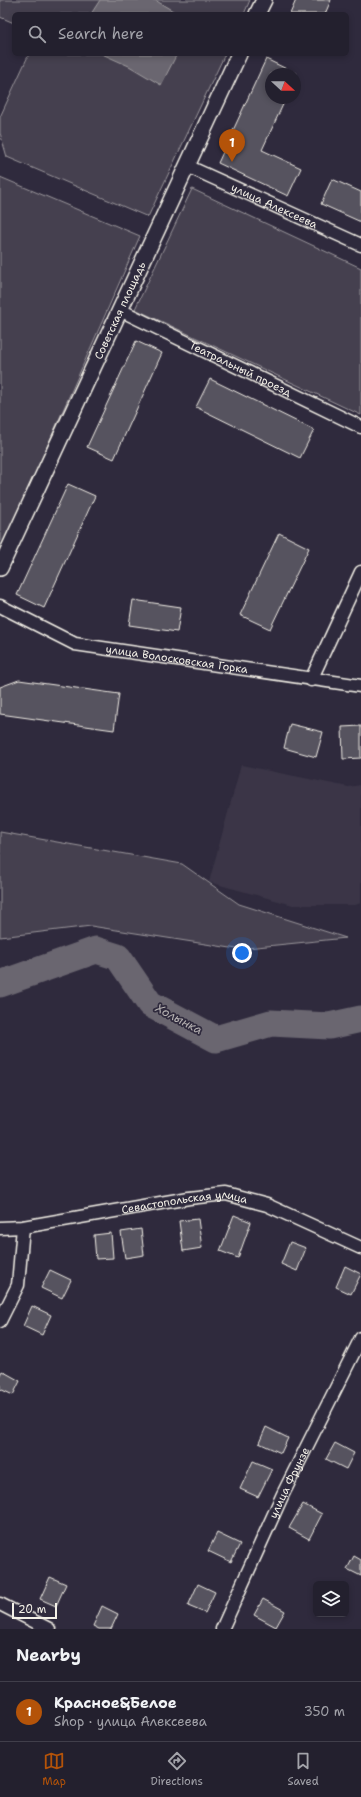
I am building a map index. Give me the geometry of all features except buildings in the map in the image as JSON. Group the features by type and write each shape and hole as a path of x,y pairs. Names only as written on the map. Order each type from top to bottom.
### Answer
{"street":[{"path":"258,12 264,0"},
{"name":"Советская площадь","path":"0,568 238,56"},
{"name":"улица Алексеева","path":"187,166 361,244"},
{"name":"Театральный проезд","path":"120,310 361,427"},
{"path":"311,680 361,572"},
{"name":"улица Волосковская Горка","path":"0,606 75,644 311,680 361,686"},
{"name":"Севастопольская улица","path":"0,1228 23,1227 189,1198 226,1194 267,1205 361,1248"},
{"path":"0,1321 18,1285 23,1227"},
{"name":"улица Фрунзе","path":"222,1629 283,1494 361,1338"},
{"path":"0,1604 49,1629"}],"shaded area":[{"path":"0,0 250,0 245,12 12,12 12,22 0,17"},
{"path":"100,0 155,0 175,12 92,12"},
{"path":"28,56 224,56 148,217 7,157 0,133 0,117"},
{"path":"106,56 176,56 161,85 129,66"},
{"path":"0,177 140,236 0,553"},
{"path":"192,189 361,268 361,415 135,309"},
{"path":"241,765 348,787 361,785 361,903 355,905 293,905 209,882"},
{"path":"0,832 182,864 239,904 346,938 237,949 91,926 0,937"}],"waterway":[{"name":"Холынка","path":"0,984 96,950 118,957 150,1004 216,1039 271,1023 329,1026 361,1019"}],"place":[{"name":"Красное&Белое","path":"232,162"}]}
